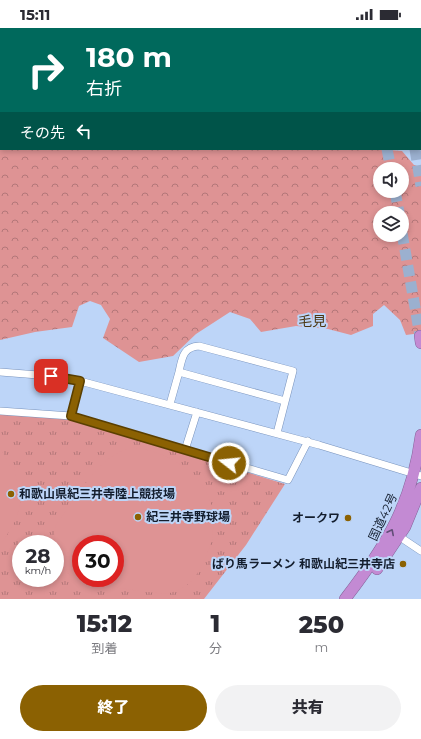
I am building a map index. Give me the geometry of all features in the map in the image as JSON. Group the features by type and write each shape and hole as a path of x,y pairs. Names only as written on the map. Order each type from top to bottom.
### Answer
{"highway":[{"name":"国道42号","path":"345,599 374,562 417,475 421,436"},
{"name":"国道42号","path":"354,599 400,537 410,518 421,488"}],"street":[{"path":"170,404 183,354 191,347 199,346 286,369 293,371 284,401 277,433"},
{"path":"0,372 51,376 80,381 277,433 417,475"},
{"path":"179,372 284,401"},
{"path":"71,416 80,381"},
{"path":"0,411 71,416 288,480 308,442"},
{"path":"185,450 197,412"},
{"path":"400,537 421,551"}],"green space":[{"path":"0,150 390,150 402,151 414,165 421,167 421,333 406,335 400,320 384,305 373,314 373,326 351,335 328,329 296,326 261,332 250,319 230,312 196,334 173,356 139,362 103,338 110,319 101,305 90,301 79,306 72,327 35,332 0,340"},
{"path":"0,414 77,420 285,484 246,545 204,599 0,599"},
{"name":"和歌山県紀三井寺陸上競技場","path":"0,447 10,466 14,466 17,481 22,481 22,490 20,507 14,523 0,545"},
{"name":"紀三井寺野球場","path":"128,447 146,450 162,455 178,463 192,473 203,486 210,501 213,517 213,538 202,566 197,574 184,587 175,592 164,594 111,587 124,587 124,535 72,535 72,577 64,566 64,535 54,535 57,523 88,480 108,459 119,452 129,449"}],"tunnel":[{"path":"387,150 390,162"},
{"path":"415,150 421,186"},
{"path":"396,198 398,206"},
{"path":"404,242 420,336"}],"place":[{"name":"和歌山県紀三井寺陸上競技場","path":"11,494"},
{"name":"紀三井寺野球場","path":"138,517"},
{"name":"オークワ","path":"348,518"},
{"name":"ばり馬ラーメン 和歌山紀三井寺店","path":"403,564"}],"district":[{"name":"毛見","path":"312,321"}],"route":[{"path":"51,376 80,381 71,416 229,463"}]}
